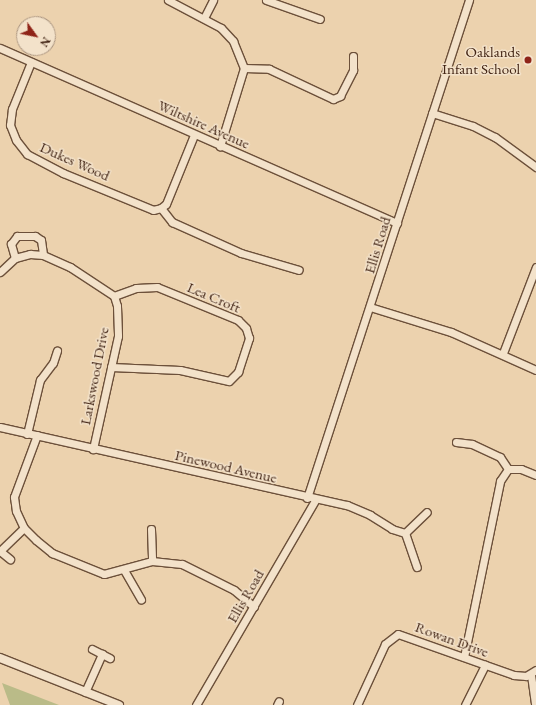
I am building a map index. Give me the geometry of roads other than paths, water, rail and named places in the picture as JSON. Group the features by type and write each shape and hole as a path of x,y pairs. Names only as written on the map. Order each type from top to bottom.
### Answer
{"street":[{"path":"168,0 175,6 204,18 221,28 233,42 244,68 220,146"},
{"path":"204,18 213,0"},
{"path":"266,0 320,19"},
{"name":"Ellis Road","path":"307,498 469,0"},
{"name":"Wiltshire Avenue","path":"0,48 127,103 194,136 397,223"},
{"path":"244,68 269,69 333,99 340,96 353,70 353,56"},
{"name":"Dukes Wood","path":"31,62 12,109 10,125 16,140 27,154 63,173 153,210 161,208"},
{"path":"432,113 473,126 495,137 536,167"},
{"path":"194,136 166,204 161,208 172,222 241,253 299,270"},
{"path":"15,258 11,244 17,236 35,236 41,240 43,255"},
{"path":"0,272 15,258 30,254 43,255 70,267 114,296"},
{"path":"503,353 536,267"},
{"name":"Lea Croft","path":"111,367 180,370 229,381 238,372 249,338 246,328 238,320 157,287 136,288 114,296"},
{"name":"Larkswood Drive","path":"93,449 118,336 117,306 114,296"},
{"path":"370,308 440,328 503,353 536,370"},
{"path":"27,434 40,380 54,363 57,351"},
{"name":"Pinewood Avenue","path":"0,427 359,510 392,529 405,533"},
{"path":"37,435 14,497 16,510 24,528 52,553 93,571 104,574 124,570 152,561 182,564 197,570 234,590 254,607"},
{"path":"456,442 472,444 500,457 508,470"},
{"path":"464,657 500,481 508,470 521,469 536,475"},
{"name":"Ellis Road","path":"196,705 316,499"},
{"path":"417,567 405,533 426,512"},
{"path":"10,560 0,551 24,528"},
{"path":"151,529 152,561"},
{"path":"124,570 141,600"},
{"name":"Rowan Drive","path":"357,705 385,644 393,636 403,635 514,675 534,673"},
{"path":"92,649 110,658"},
{"path":"85,692 102,654"},
{"path":"0,658 119,705"},
{"path":"465,705 484,665"},
{"path":"534,673 535,705"}],"place":[{"name":"Oaklands Infant School","path":"528,60"}]}
